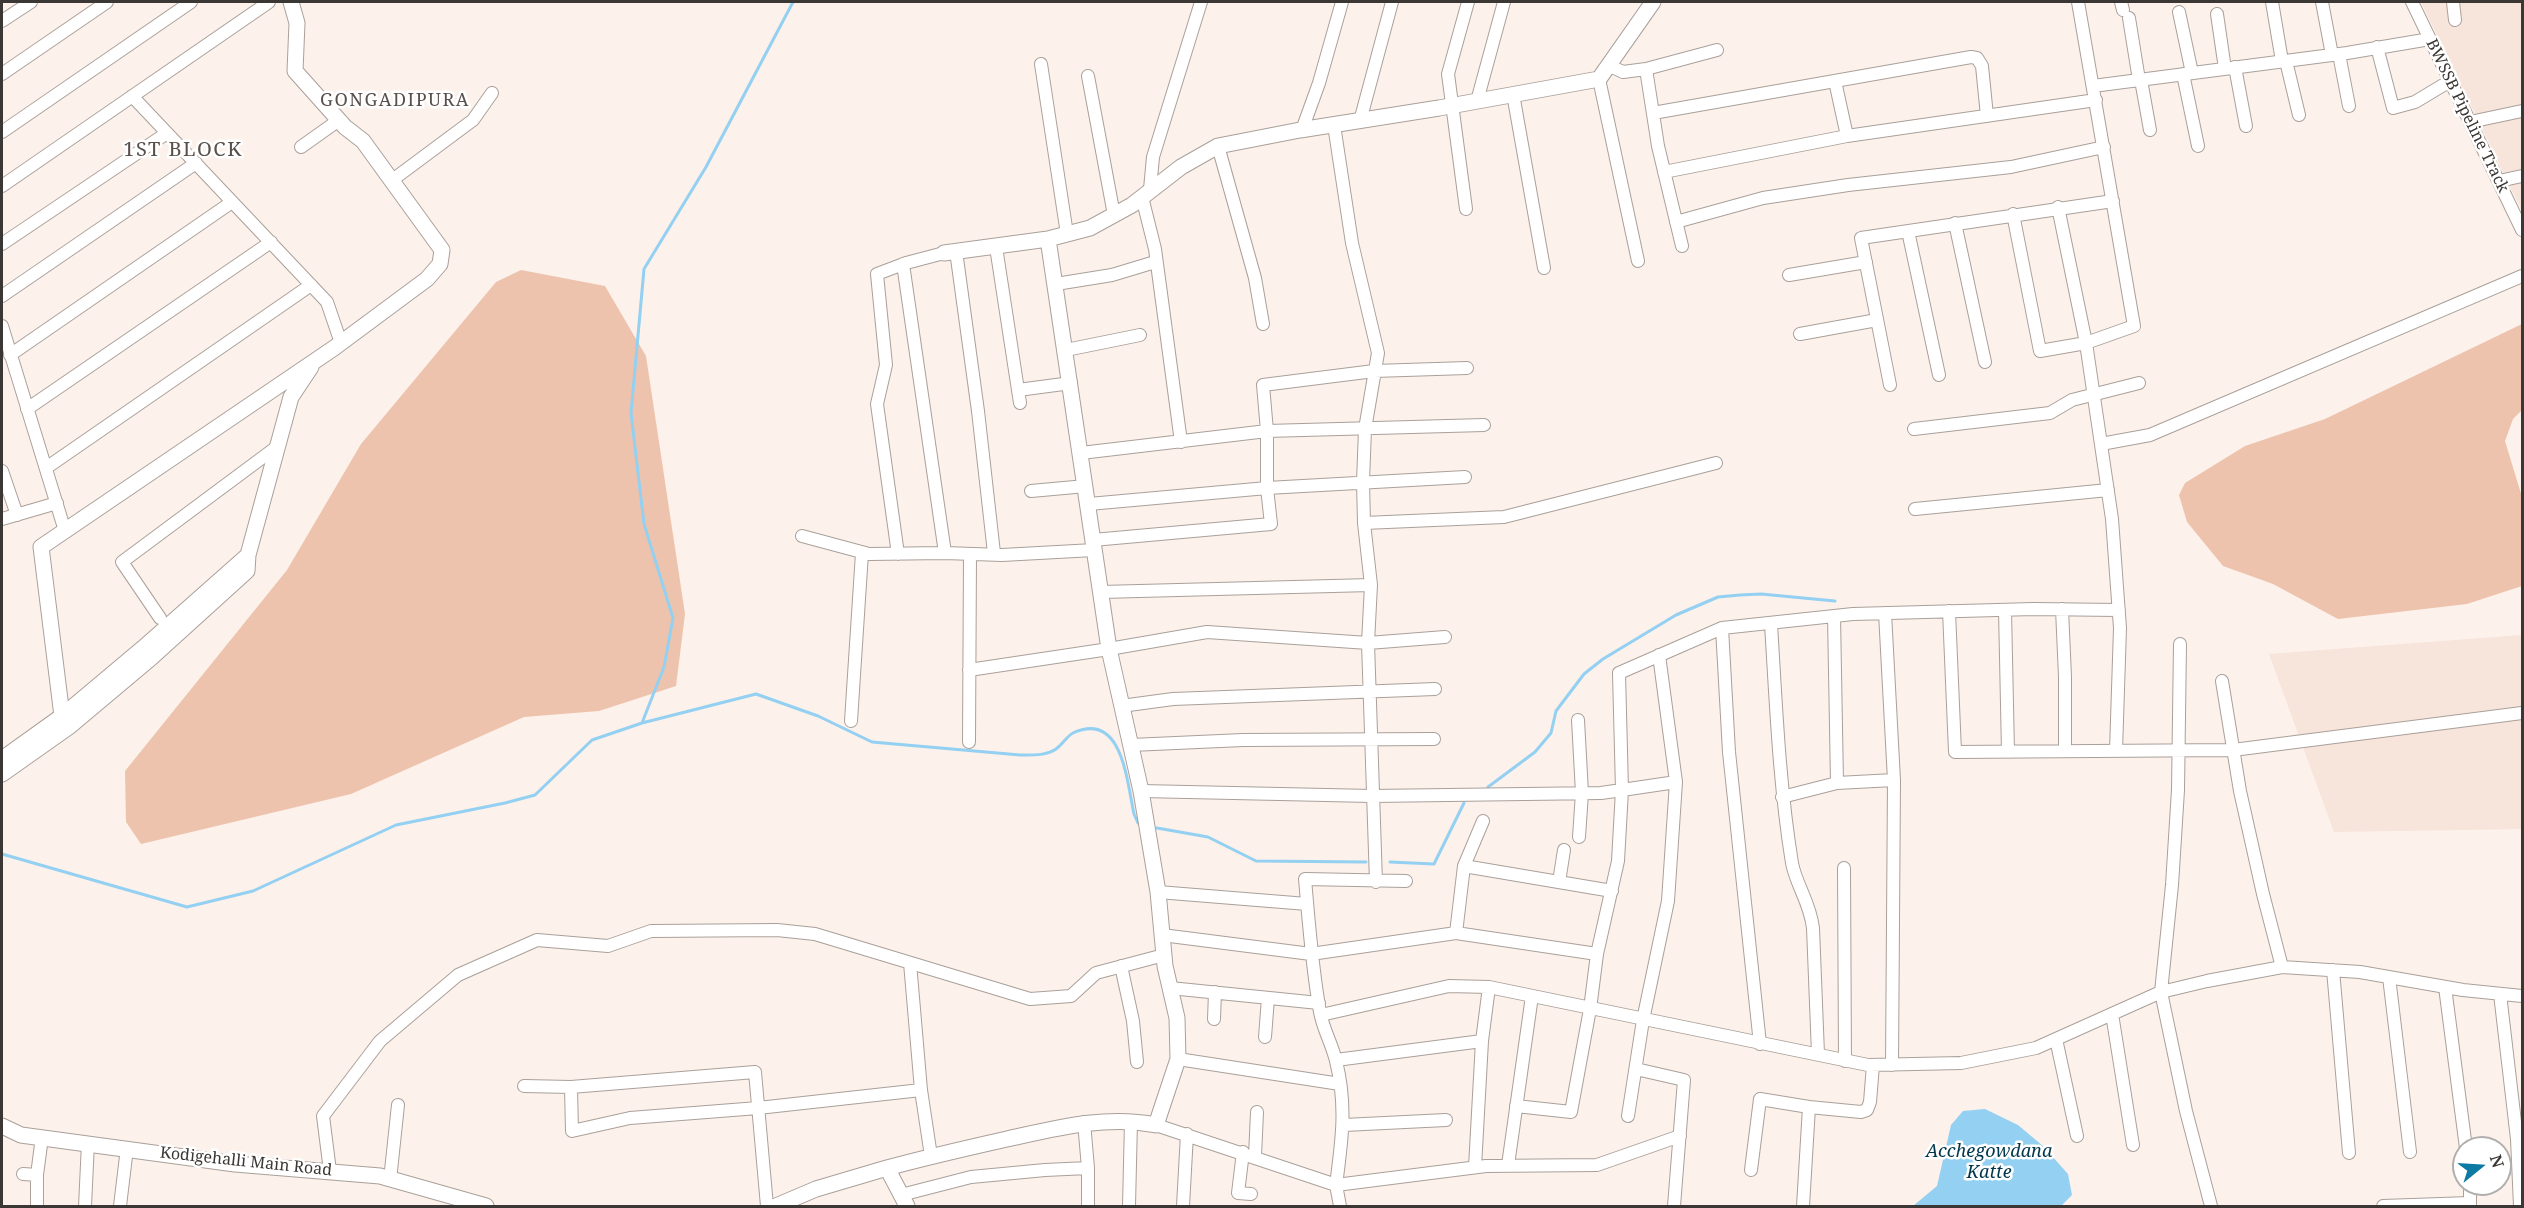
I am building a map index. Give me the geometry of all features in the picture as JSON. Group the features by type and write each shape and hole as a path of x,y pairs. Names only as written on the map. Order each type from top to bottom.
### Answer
{"street":[{"path":"2,21 31,2"},
{"path":"2,74 107,2"},
{"path":"2,132 191,2"},
{"path":"2,186 269,2"},
{"path":"62,716 41,547 341,343 427,279 440,264 442,250 363,141 339,120 295,71 297,23 291,2"},
{"path":"1181,442 1168,329 1155,262 1146,194 1153,157 1201,2"},
{"path":"1302,130 1319,83 1342,2"},
{"path":"1360,121 1392,2"},
{"path":"1466,209 1448,74 1468,2"},
{"path":"1477,101 1504,2"},
{"path":"898,554 877,404 886,366 877,274 903,264 950,252 1048,239 1090,228 1114,215 1182,167 1218,146 1599,79 1653,2"},
{"path":"2013,214 2040,351 2086,343 2134,326 2078,2"},
{"path":"2272,2 2284,61 2299,115"},
{"path":"2322,2 2349,106"},
{"name":"BWSSB Pipeline Track","path":"2412,2 2523,230"},
{"path":"2453,2 2455,20"},
{"path":"2124,10 2150,130"},
{"path":"2179,12 2198,146"},
{"path":"2217,14 2246,126"},
{"path":"2093,86 2430,39"},
{"path":"2377,47 2393,108 2415,102 2450,81"},
{"path":"1610,66 1623,72 1646,69 1717,50"},
{"path":"1653,113 1971,57 1977,58 1982,66 1987,116"},
{"path":"1041,64 1067,234"},
{"path":"1646,69 1664,172 1682,246"},
{"path":"1088,76 1114,215"},
{"path":"1599,79 1638,261"},
{"path":"1835,81 1847,136"},
{"path":"391,181 473,120 492,93"},
{"path":"1514,94 1544,268"},
{"path":"132,96 327,302 341,343"},
{"path":"1664,172 1847,136 2096,100"},
{"path":"2470,122 2523,111"},
{"path":"301,147 339,120"},
{"path":"1334,125 1352,243 1378,353 1365,429 1364,482 1364,523 1371,585 1368,643 1376,882"},
{"path":"2,244 167,133"},
{"path":"1218,146 1255,278 1263,324"},
{"path":"1676,222 1763,198 1848,185 2011,167 2104,147"},
{"path":"2,296 196,163"},
{"path":"2499,181 2523,176"},
{"path":"1890,385 1861,238 2058,207 2113,201"},
{"path":"10,355 232,202"},
{"path":"2058,207 2086,343 2108,490 2119,610 2116,751"},
{"path":"1955,223 1985,362"},
{"path":"1908,231 1939,375"},
{"path":"1048,239 1109,649 1141,791 1158,892 1164,955 1177,1018 1178,1059 1156,1125"},
{"path":"27,410 270,242"},
{"path":"996,247 1020,403"},
{"path":"950,252 978,411 994,553"},
{"path":"1056,284 1112,274 1155,262"},
{"path":"1789,275 1866,262"},
{"path":"903,264 945,553"},
{"path":"2101,444 2150,435 2523,276"},
{"path":"45,468 311,285"},
{"path":"1800,334 1877,320"},
{"path":"2,326 65,531"},
{"path":"1066,350 1140,334"},
{"path":"2,774 70,726 151,658 247,571 248,555 291,398 314,362"},
{"path":"801,536 862,553 970,555 1094,545 1271,524 1266,488 1267,431 1263,385 1374,371 1467,368"},
{"path":"1018,390 1071,383"},
{"path":"1914,429 2050,414 2073,400 2139,383"},
{"path":"1081,453 1267,431 1484,425"},
{"path":"160,618 122,562 278,446"},
{"path":"1364,523 1504,517 1716,463"},
{"path":"2,471 17,515"},
{"path":"1089,504 1266,488 1465,477"},
{"path":"1031,491 1086,486"},
{"path":"1915,508 2108,490"},
{"path":"2,519 57,503"},
{"path":"851,722 862,553"},
{"path":"2,759 62,716 248,555"},
{"path":"969,742 970,555"},
{"path":"1101,592 1371,585"},
{"path":"2062,609 2065,751"},
{"path":"2005,610 2008,752"},
{"path":"1516,1106 1571,1112 1590,1009 1597,954 1618,861 1623,790 1619,673 1722,628 1885,613 2119,610"},
{"path":"1949,611 1955,752 2234,750 2523,713"},
{"path":"1885,613 1894,780 1892,1065"},
{"path":"1834,616 1837,783"},
{"path":"1771,624 1782,797 1792,867 1811,910 1818,1054"},
{"path":"1722,628 1729,752 1760,1044"},
{"path":"969,670 1207,632 1368,643 1445,637"},
{"path":"2180,644 2179,751 2172,885 2161,993 2186,1111 2211,1206"},
{"path":"1628,1116 1643,1020 1668,901 1676,782 1659,655"},
{"path":"2222,681 2240,791 2282,967"},
{"path":"1121,706 1173,699 1435,689"},
{"path":"1578,720 1582,793 1579,837"},
{"path":"1131,745 1243,740 1434,739"},
{"path":"1782,797 1837,783 1894,780"},
{"path":"1141,791 1372,796 1582,793 1676,782"},
{"path":"1456,933 1464,866 1483,821"},
{"path":"1559,882 1564,850"},
{"path":"1464,866 1612,891"},
{"path":"1844,868 1845,1061"},
{"path":"1340,1206 1336,1185 1344,1125 1340,1084 1336,1060 1320,1009 1311,954 1305,879 1406,881"},
{"path":"1158,892 1307,904"},
{"path":"330,1171 323,1116 380,1041 458,975 537,940 608,946 651,931 777,930 815,934 1030,999 1071,996 1096,973 1164,955"},
{"path":"1162,935 1311,954 1456,933 1597,954"},
{"path":"910,963 921,1090 931,1156"},
{"path":"1121,966 1133,1021 1137,1062"},
{"path":"1170,988 1268,998 1320,1009 1449,986 1489,987 1872,1065 1961,1063 2036,1048 2161,993 2206,981 2282,967 2333,970 2523,996"},
{"path":"2333,970 2349,1153"},
{"path":"2389,977 2410,1152"},
{"path":"1475,1167 1482,1041 1489,987"},
{"path":"2445,987 2464,1136"},
{"path":"1214,1019 1215,992"},
{"path":"2500,994 2517,1138 2520,1206"},
{"path":"1508,1166 1532,996"},
{"path":"1265,1037 1268,998"},
{"path":"2112,1014 2133,1145"},
{"path":"2056,1039 2077,1136"},
{"path":"1336,1060 1482,1041"},
{"path":"1178,1059 1340,1084"},
{"path":"1751,1170 1760,1099 1861,1112 1867,1110 1870,1102 1872,1065"},
{"path":"1636,1069 1684,1080 1674,1206"},
{"path":"524,1086 571,1087 755,1072 767,1206"},
{"path":"571,1087 572,1131 630,1119 921,1090"},
{"path":"390,1180 398,1105"},
{"path":"1803,1206 1809,1107"},
{"path":"1251,1194 1238,1193 1249,1154 1257,1112"},
{"path":"1344,1125 1446,1120"},
{"path":"776,1206 816,1189 931,1156 1084,1122 1131,1121 1156,1125 1249,1154 1336,1185 1475,1167 1597,1165 1680,1136"},
{"path":"1129,1206 1131,1121"},
{"path":"1084,1122 1088,1168 1088,1206"},
{"name":"Kodigehalli Main Road","path":"3,1127 21,1135 235,1164 380,1176 486,1206"},
{"path":"1183,1206 1187,1134"},
{"path":"37,1206 37,1175 42,1137"},
{"path":"85,1206 88,1143"},
{"path":"120,1206 127,1148"},
{"path":"887,1168 904,1201 971,1177 1088,1168"},
{"path":"23,1174 37,1175"},
{"path":"2383,1206 2470,1205"}],"shaded area":[{"path":"2421,2 2522,2 2522,211"},
{"path":"521,270 605,286 646,356 685,614 676,686 599,711 524,717 351,794 141,844 126,822 125,771 287,570 361,444 496,282"},
{"path":"2522,324 2522,410 2513,419 2505,441 2522,497 2522,586 2467,604 2338,619 2273,584 2223,566 2187,522 2179,495 2185,483 2245,446 2325,419"},
{"path":"2522,635 2522,829 2334,832 2269,654"}],"water":[{"name":"Acchegowdana Katte","path":"1985,1109 2018,1125 2043,1146 2068,1174 2072,1195 2061,1206 1913,1206 1937,1186 1951,1125 1963,1111"}],"waterway":[{"path":"642,723 664,667 673,618 644,524 631,413 644,269 706,167 793,2"},
{"path":"1488,787 1535,752 1551,733 1556,711 1584,674 1603,659 1676,615 1718,597 1740,595 1761,594 1835,601"},
{"path":"2,854 187,907 253,891 396,825 535,795 592,740 642,723 756,694 818,716 872,742 1034,755 1052,751 1073,733 1090,729 1103,732 1112,740 1120,753 1138,823"},
{"path":"1390,862 1434,864 1464,803"},
{"path":"1157,828 1208,837 1256,861 1366,862"}],"district":[{"name":"GONGADIPURA","path":"395,101"},
{"name":"1ST BLOCK","path":"183,150"}]}
